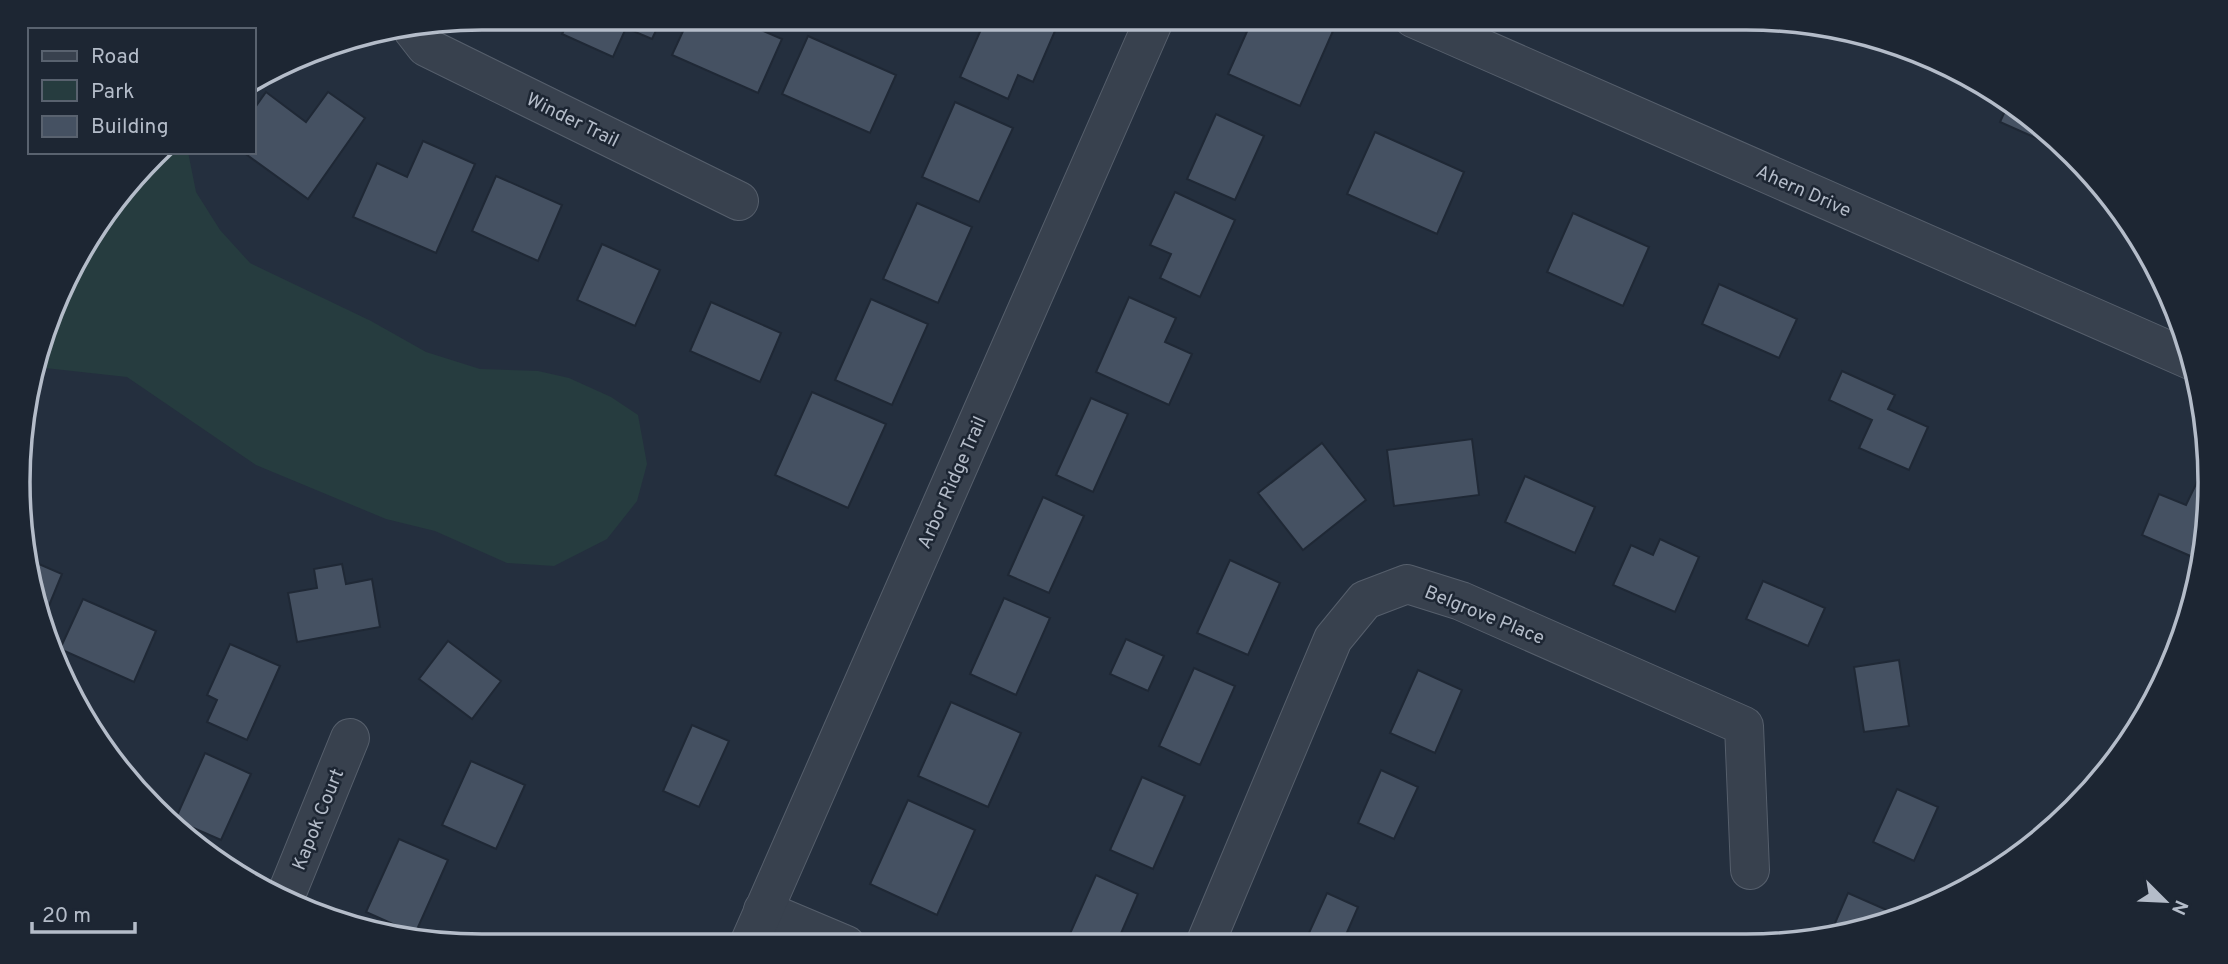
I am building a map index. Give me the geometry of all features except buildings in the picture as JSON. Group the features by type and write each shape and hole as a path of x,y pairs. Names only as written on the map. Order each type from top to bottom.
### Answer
{"street":[{"name":"Arbor Ridge Trail","path":"753,934 1150,30"},
{"name":"Ahern Drive","path":"1440,30 2180,355"},
{"name":"Winder Trail","path":"417,35 426,47 739,201"},
{"name":"Belgrove Place","path":"1209,934 1333,639 1364,600 1407,584 1461,601 1744,726 1750,870"},
{"name":"Kapok Court","path":"288,891 350,738"},
{"path":"763,910 820,934"}],"green space":[{"path":"171,154 188,154 196,192 220,230 250,263 371,321 426,352 480,369 538,371 569,378 611,397 638,415 647,464 637,501 607,539 554,566 507,563 435,531 386,519 256,465 127,377 44,368 76,282 106,231 162,162"}]}
